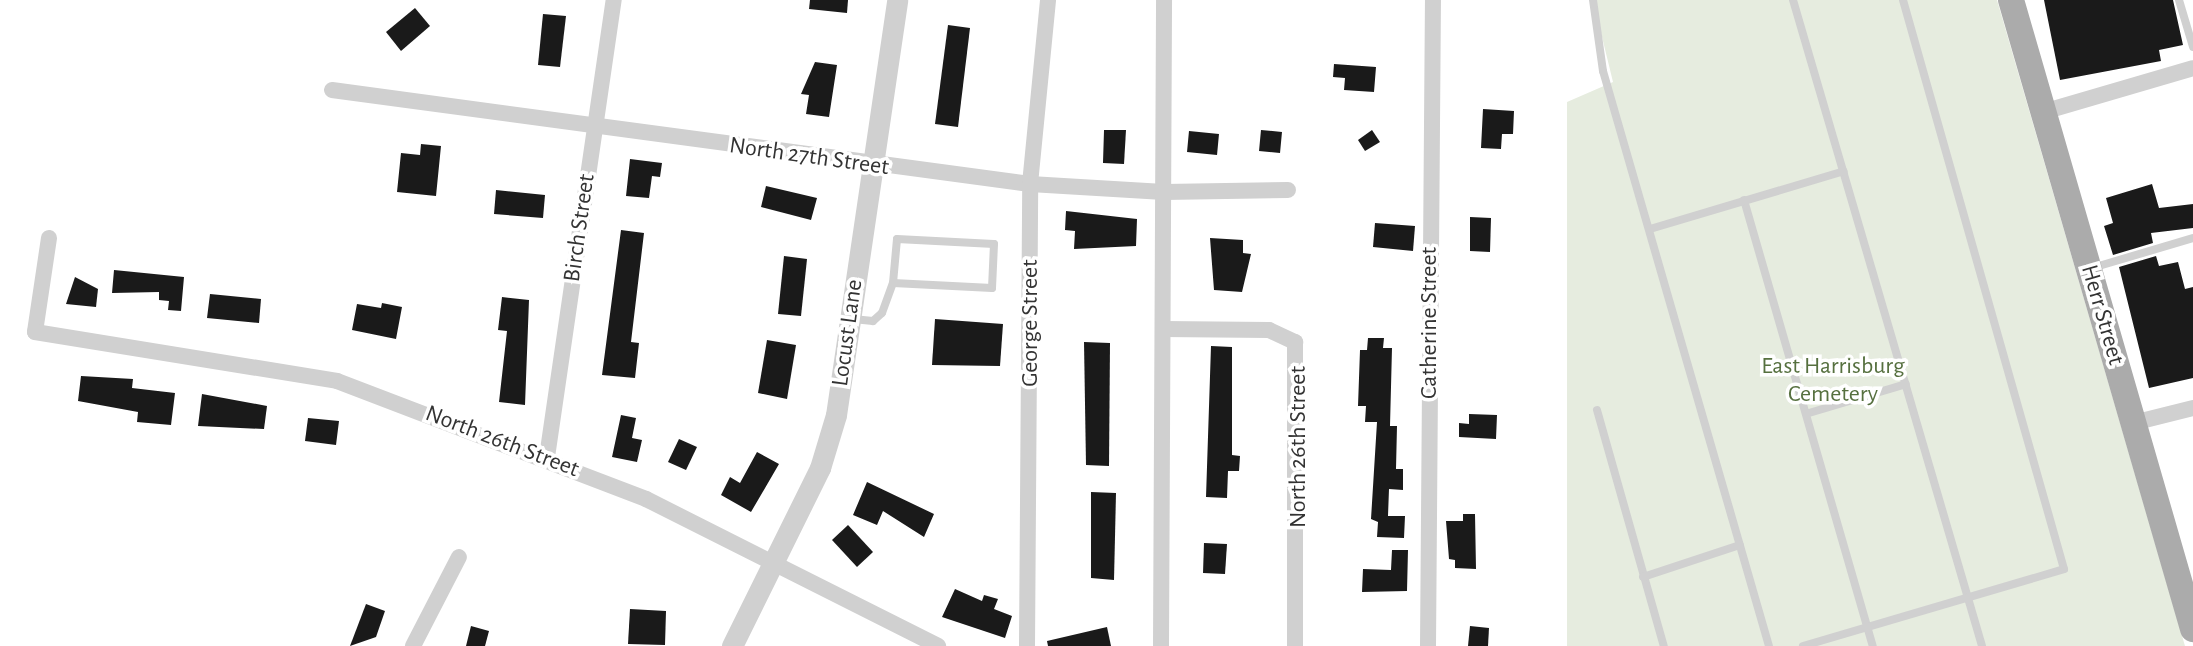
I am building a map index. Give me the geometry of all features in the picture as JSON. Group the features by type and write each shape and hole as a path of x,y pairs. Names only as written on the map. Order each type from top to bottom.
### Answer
{"main road":[{"name":"Herr Street","path":"2011,0 2133,423 2185,576 2193,629"}],"street":[{"name":"Birch Street","path":"547,457 593,126 614,0"},
{"name":"Locust Lane","path":"732,646 820,468 836,415 897,0"},
{"name":"George Street","path":"1027,646 1030,184 1048,0"},
{"path":"1161,646 1164,0"},
{"name":"Catherine Street","path":"1428,646 1433,0"},
{"path":"2043,112 2193,68"},
{"name":"North 27th Street","path":"332,90 872,167 1030,184 1164,192 1288,190"},
{"name":"North 26th Street","path":"49,238 35,332 337,381 547,457 938,646"},
{"name":"North 26th Street","path":"1163,329 1269,330 1295,342 1296,646"},
{"path":"2133,423 2193,408"},
{"path":"413,646 459,556"}],"lane":[{"path":"1593,0 1603,71 1769,646"},
{"path":"1793,0 1982,646"},
{"path":"1803,646 1968,600 2064,569 1903,0"},
{"path":"2179,0 2193,47"},
{"path":"1650,229 1844,171"},
{"path":"1744,200 1809,413 1873,646"},
{"path":"2089,269 2193,238"},
{"path":"850,319 873,321 893,283 897,239 994,243 992,288 893,283"},
{"path":"1809,413 1906,384"},
{"path":"1597,410 1664,646"},
{"path":"1643,577 1740,545"}],"green space":[{"name":"East Harrisburg Cemetery","path":"1593,0 1997,0 2185,646 1567,646 1567,102 1613,82"}],"building":[{"path":"810,0 848,0 847,13 809,9"},
{"path":"2044,0 2173,0 2183,45 2159,50 2161,61 2060,80"},
{"path":"415,8 430,26 401,51 386,32"},
{"path":"543,14 566,16 560,67 538,65"},
{"path":"948,25 970,28 958,127 935,124"},
{"path":"815,62 837,65 829,117 806,114 809,95 801,94"},
{"path":"1334,64 1376,67 1374,92 1344,90 1345,78 1333,77"},
{"path":"1483,109 1514,111 1513,134 1502,134 1501,149 1481,148"},
{"path":"1104,130 1126,130 1124,164 1103,163"},
{"path":"1261,130 1282,132 1280,153 1259,151"},
{"path":"1372,130 1380,142 1365,151 1358,140"},
{"path":"1189,131 1219,134 1217,155 1187,152"},
{"path":"421,144 441,146 436,196 397,192 401,153 420,155"},
{"path":"630,159 662,163 660,177 652,176 649,198 626,196"},
{"path":"2152,184 2159,208 2193,204 2193,228 2151,233 2153,243 2113,255 2104,226 2113,223 2106,198"},
{"path":"766,186 817,198 811,220 761,207"},
{"path":"496,190 545,195 543,218 494,214"},
{"path":"1066,211 1137,219 1136,246 1074,249 1075,231 1065,230"},
{"path":"1470,217 1491,218 1490,252 1470,251"},
{"path":"1375,223 1415,226 1413,251 1373,247"},
{"path":"621,230 644,233 631,342 639,343 635,378 602,375"},
{"path":"1210,238 1243,240 1243,253 1251,254 1242,292 1214,290"},
{"path":"784,256 807,259 801,316 778,314"},
{"path":"2156,256 2159,266 2178,262 2185,289 2193,287 2193,378 2149,388 2119,267"},
{"path":"114,270 184,277 181,311 168,310 169,301 159,300 159,292 112,293"},
{"path":"75,277 98,289 96,307 66,304"},
{"path":"210,294 261,299 259,323 207,318"},
{"path":"502,297 529,300 525,405 499,402 507,331 498,330"},
{"path":"382,303 402,307 396,339 352,330 357,304 381,308"},
{"path":"935,319 1003,324 1000,366 932,365"},
{"path":"1368,338 1384,338 1383,348 1392,348 1390,426 1397,426 1396,469 1403,469 1403,490 1389,489 1388,516 1405,516 1404,538 1377,537 1378,522 1371,519 1377,422 1365,422 1366,406 1358,406 1360,350 1367,350"},
{"path":"767,340 796,345 787,399 758,393"},
{"path":"1084,342 1110,343 1109,466 1086,465"},
{"path":"1211,346 1232,347 1232,455 1240,456 1239,471 1228,471 1227,498 1206,497"},
{"path":"81,376 133,379 132,388 175,393 171,425 137,422 138,412 78,401"},
{"path":"202,394 267,406 264,429 198,426"},
{"path":"1469,414 1497,415 1496,439 1459,437 1459,423 1469,424"},
{"path":"621,415 636,418 632,438 642,440 637,462 612,457"},
{"path":"308,418 339,421 336,445 305,441"},
{"path":"679,439 697,447 686,470 668,462"},
{"path":"757,452 779,464 751,512 721,495 730,477 740,483"},
{"path":"867,482 934,514 924,537 883,511 877,525 853,515"},
{"path":"1091,492 1116,493 1114,580 1091,578"},
{"path":"1463,514 1475,514 1476,569 1455,568 1455,560 1449,559 1446,521 1463,521"},
{"path":"848,525 873,552 857,567 832,540"},
{"path":"1204,543 1227,544 1225,574 1203,573"},
{"path":"1392,550 1408,550 1407,591 1362,592 1363,569 1391,570"},
{"path":"955,589 982,601 984,595 998,599 994,609 1012,616 1005,638 942,617"},
{"path":"366,604 385,611 376,637 350,646"},
{"path":"630,609 666,611 665,645 628,644"},
{"path":"471,626 489,631 485,646 466,646"},
{"path":"1470,626 1489,628 1488,646 1468,646"},
{"path":"1107,627 1111,646 1048,646 1047,641"}]}
